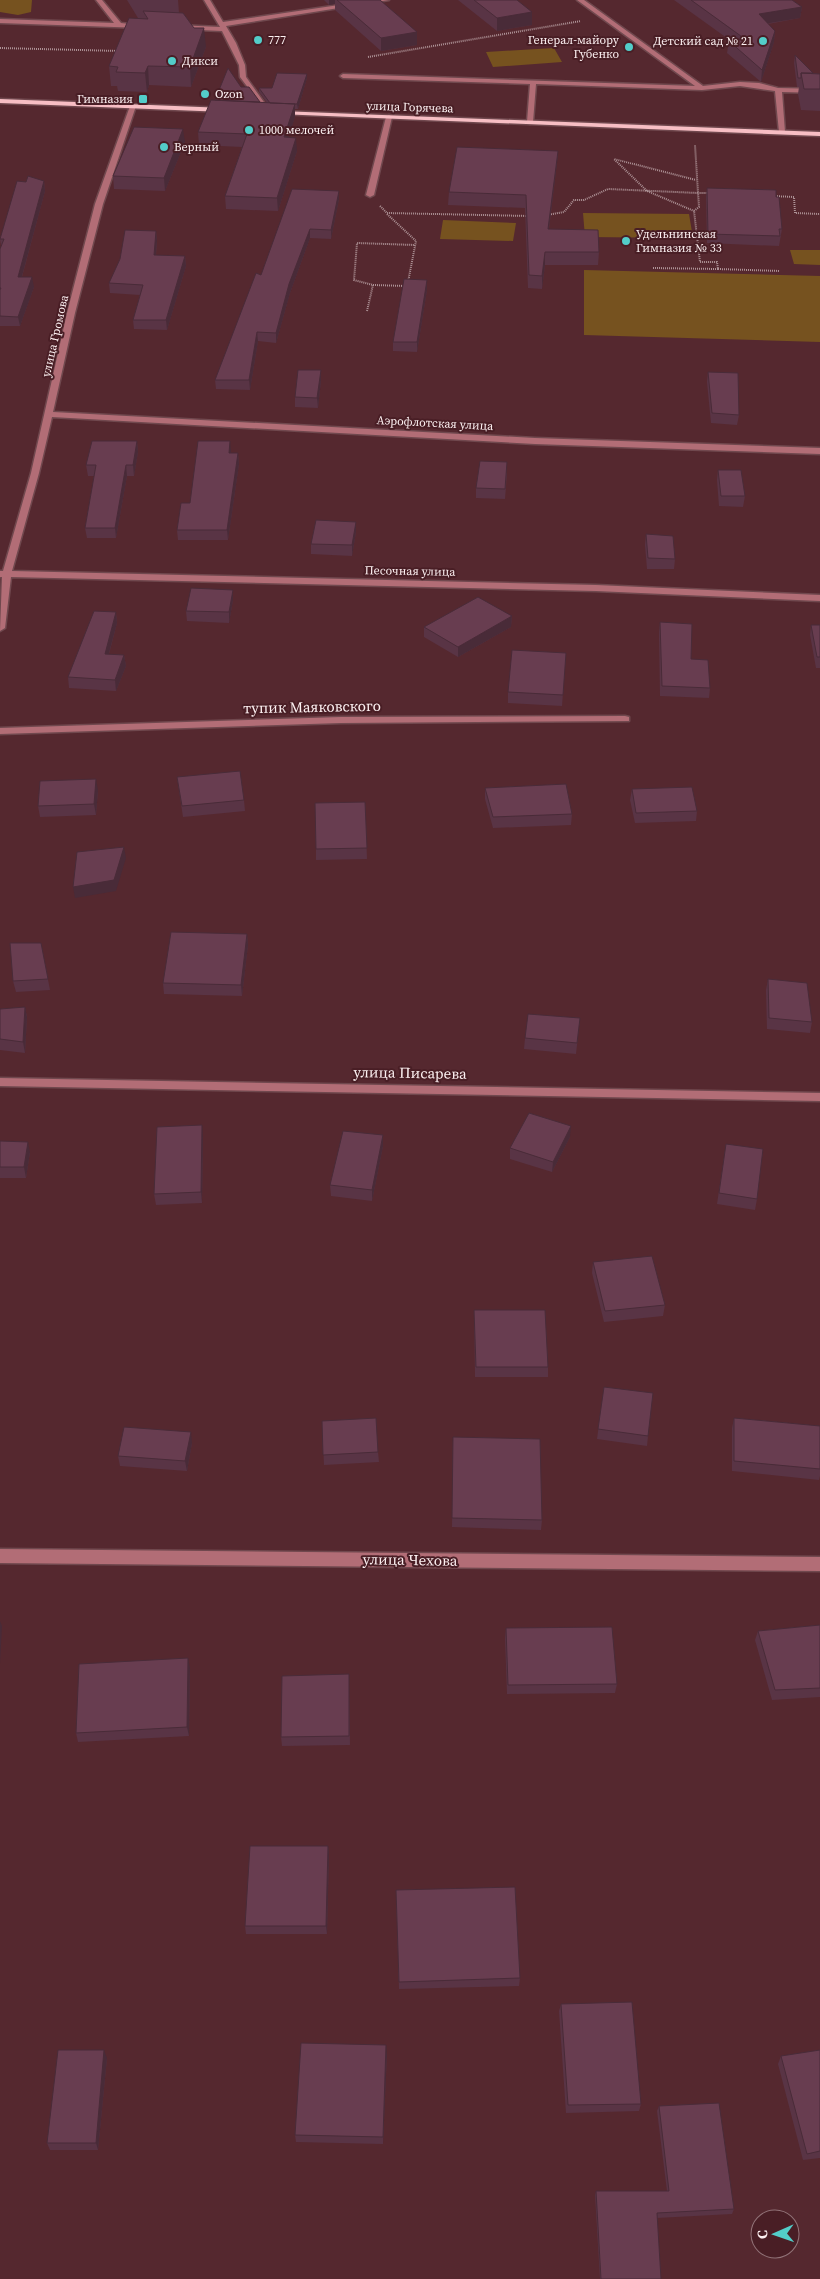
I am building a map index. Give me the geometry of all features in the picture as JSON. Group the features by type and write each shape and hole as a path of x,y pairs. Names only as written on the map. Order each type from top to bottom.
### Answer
{"main road":[{"path":"0,101 229,110"},
{"name":"улица Горячева","path":"258,112 820,134"}],"street":[{"path":"99,0 119,25"},
{"path":"207,0 224,26 242,65 243,77 268,112"},
{"path":"168,26 224,26 316,7 386,0"},
{"path":"580,0 702,88"},
{"path":"0,22 148,26"},
{"path":"343,76 702,88 742,82 764,85 778,90 820,91"},
{"path":"530,122 533,83"},
{"path":"778,90 782,132"},
{"name":"улица Громова","path":"0,628 4,574 35,473 99,204 133,106"},
{"path":"370,195 389,117"},
{"name":"Аэрофлотская улица","path":"48,414 535,441 820,451"},
{"name":"Песочная улица","path":"4,574 596,588 820,598"},
{"name":"тупик Маяковского","path":"0,731 341,720 625,719"},
{"name":"улица Писарева","path":"0,1082 820,1097"},
{"name":"улица Чехова","path":"0,1556 820,1564"}],"path":[{"path":"368,57 604,18"},
{"path":"0,48 126,51"},
{"path":"694,139 696,180 700,207 694,211"},
{"path":"694,211 646,191 614,159 696,180"},
{"path":"540,216 564,212 574,200 584,200 608,189 717,194"},
{"path":"370,195 416,241 407,286 373,285 354,280 357,243 415,245"},
{"path":"765,196 794,197 795,213 820,214"},
{"path":"694,211 700,262 718,262 718,269"},
{"path":"387,213 530,216"},
{"path":"653,268 780,271"},
{"path":"366,311 373,285"}],"shaded area":[{"path":"0,0 32,0 31,12 18,15 0,12"},
{"path":"554,48 562,62 493,67 486,52"},
{"path":"583,213 689,214 693,238 585,237"},
{"path":"443,220 516,223 513,241 440,239"},
{"path":"790,250 820,250 820,265 794,264"},
{"path":"584,270 820,276 820,342 584,335"}],"building":[{"path":"337,0 380,0 417,32 381,38"},
{"path":"474,0 517,0 532,12 497,18"},
{"path":"691,0 792,0 802,7 759,14 775,31 762,70 729,41 745,39"},
{"path":"143,11 183,13 194,28 204,28 190,67 148,66 145,73 116,72 118,67 109,66 129,18 148,19"},
{"path":"795,55 813,73 801,73 801,78 798,78"},
{"path":"228,68 241,87 249,87 260,102 215,100"},
{"path":"277,73 307,74 297,104 270,103 259,88 272,88"},
{"path":"801,73 820,74 820,89 804,89"},
{"path":"211,100 295,104 284,137 296,138 277,198 225,196 247,134 198,132"},
{"path":"134,127 183,129 164,178 113,176"},
{"path":"457,147 558,151 548,229 598,230 599,252 545,252 542,276 529,275 526,195 449,192"},
{"path":"28,176 44,181 18,277 32,277 18,317 0,316 0,249 4,239 0,239 17,181 26,182"},
{"path":"707,188 776,190 776,197 779,197 782,229 779,229 780,236 708,234"},
{"path":"292,189 339,191 331,230 310,229 289,284 276,333 257,332 249,380 215,380 256,273 261,275"},
{"path":"125,230 156,231 154,255 185,256 166,320 133,320 143,285 109,283 120,259"},
{"path":"404,279 427,280 417,342 393,342"},
{"path":"298,370 321,370 317,398 295,397"},
{"path":"708,372 738,373 739,415 712,413"},
{"path":"92,441 137,441 133,465 126,465 115,528 85,528 96,465 86,465"},
{"path":"198,441 230,441 229,453 238,453 227,530 177,530 181,503 190,503"},
{"path":"480,461 507,462 505,489 476,488"},
{"path":"718,470 741,470 745,496 721,496"},
{"path":"316,520 356,522 352,545 311,544"},
{"path":"646,534 673,536 675,559 648,558"},
{"path":"191,588 233,590 229,612 186,611"},
{"path":"478,597 512,616 458,647 424,627"},
{"path":"94,611 116,612 105,654 124,655 115,680 68,677"},
{"path":"660,622 692,624 691,659 708,660 710,688 662,686"},
{"path":"811,625 820,625 820,657 817,657"},
{"path":"512,650 566,653 563,695 508,692"},
{"path":"240,771 244,800 182,806 177,777"},
{"path":"96,779 94,804 38,806 40,781"},
{"path":"566,784 572,814 493,817 485,788"},
{"path":"692,787 697,811 636,813 632,789"},
{"path":"365,802 367,848 316,849 315,803"},
{"path":"124,847 114,880 73,887 77,852"},
{"path":"171,932 247,934 241,985 163,983"},
{"path":"10,943 41,943 48,979 13,981"},
{"path":"768,979 807,983 812,1022 769,1018"},
{"path":"25,1007 23,1042 0,1039 0,1009"},
{"path":"528,1014 580,1018 577,1043 525,1038"},
{"path":"529,1113 571,1126 553,1162 510,1148"},
{"path":"202,1125 201,1192 154,1194 157,1127"},
{"path":"343,1131 383,1135 372,1190 330,1185"},
{"path":"0,1141 28,1142 24,1167 0,1167"},
{"path":"726,1144 763,1149 757,1199 719,1193"},
{"path":"652,1256 665,1305 605,1311 593,1262"},
{"path":"474,1310 545,1310 548,1367 476,1367"},
{"path":"604,1387 653,1393 648,1436 598,1429"},
{"path":"376,1418 378,1452 323,1455 322,1421"},
{"path":"734,1418 820,1426 820,1469 734,1461"},
{"path":"124,1427 191,1432 185,1461 118,1456"},
{"path":"453,1437 540,1439 542,1520 452,1518"},
{"path":"820,1625 820,1688 775,1690 758,1631"},
{"path":"612,1627 617,1684 508,1685 506,1628"},
{"path":"188,1658 187,1727 76,1733 79,1664"},
{"path":"349,1674 349,1736 281,1737 282,1676"},
{"path":"250,1846 328,1846 326,1926 245,1926"},
{"path":"515,1887 520,1978 399,1982 396,1890"},
{"path":"632,2002 641,2104 568,2105 561,2004"},
{"path":"301,2043 386,2045 383,2137 295,2135"},
{"path":"58,2050 104,2050 96,2143 47,2143"},
{"path":"820,2050 820,2151 807,2154 781,2056"},
{"path":"719,2103 734,2209 657,2213 661,2279 601,2279 596,2191 669,2191 659,2106"}],"place":[{"name":"777","path":"258,40"},
{"name":"Детский сад № 21","path":"763,41"},
{"name":"Генерал-майору Губенко","path":"629,47"},
{"name":"Дикси","path":"172,61"},
{"name":"Ozon","path":"205,94"},
{"name":"Гимназия","path":"143,99"},
{"name":"1000 мелочей","path":"249,130"},
{"name":"Верный","path":"164,147"},
{"name":"Удельнинская Гимназия № 33","path":"626,241"}]}
